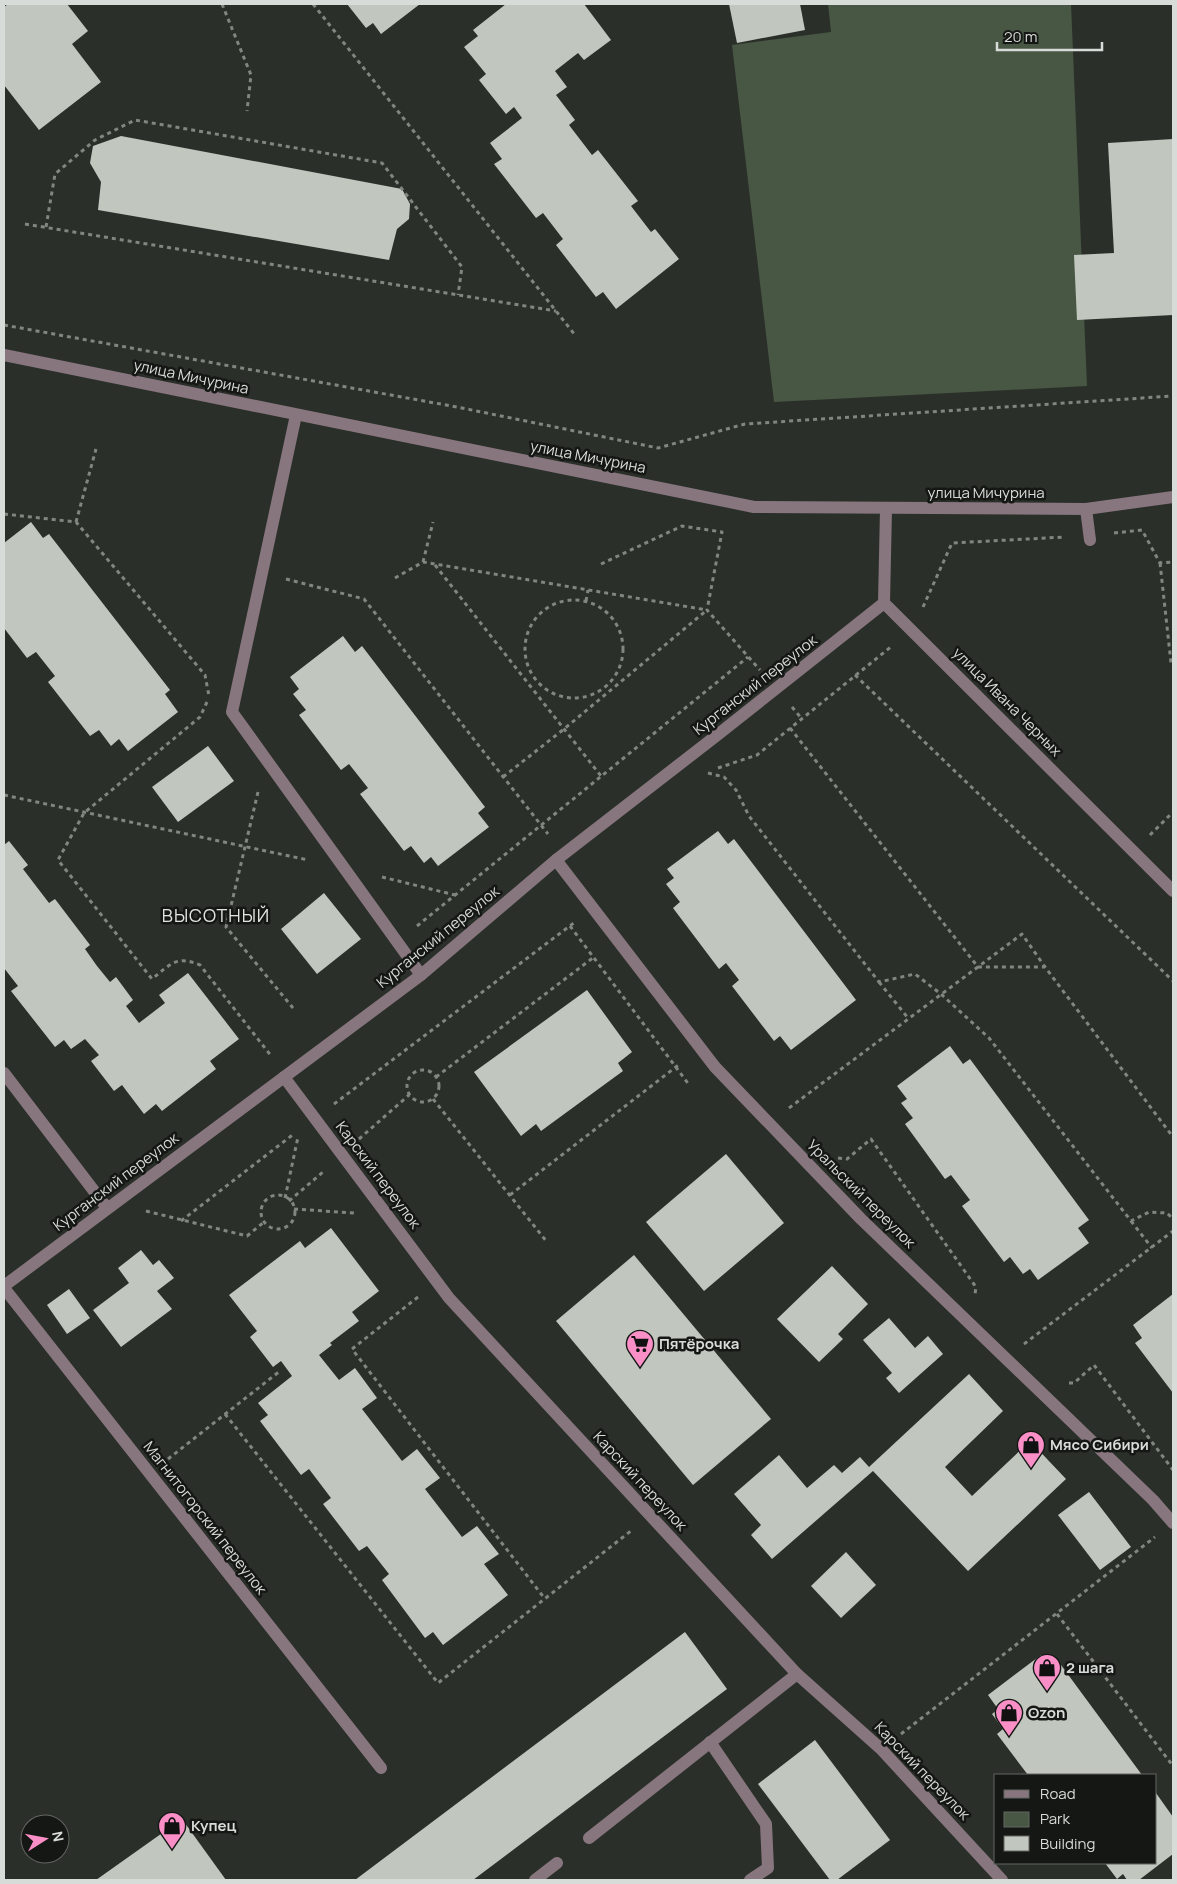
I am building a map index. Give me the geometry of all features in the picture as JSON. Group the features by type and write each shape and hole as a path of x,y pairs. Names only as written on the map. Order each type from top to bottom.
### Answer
{"street":[{"name":"улица Мичурина","path":"4,355 754,507 1086,509 1173,497"},
{"path":"296,415 232,712 421,975"},
{"path":"884,602 886,509"},
{"path":"1086,509 1090,538"},
{"name":"улица Ивана Черных","path":"884,602 1173,891"},
{"name":"Курганский переулок","path":"4,1287 421,975 561,856 776,689 884,602"},
{"name":"Уральский переулок","path":"561,856 593,908 715,1067 861,1219 1153,1500 1173,1523"},
{"path":"4,1073 111,1206"},
{"name":"Карский переулок","path":"284,1077 449,1298 797,1674 881,1749 1002,1880"},
{"name":"Магнитогорский переулок","path":"4,1287 380,1768"},
{"path":"589,1838 797,1674"},
{"path":"710,1742 766,1824 768,1868 750,1880"},
{"path":"535,1880 557,1863"}],"path":[{"path":"222,4 251,75 247,111"},
{"path":"313,4 575,335"},
{"path":"46,228 55,174 95,140 135,120 382,163 462,267 458,295"},
{"path":"25,224 556,311"},
{"path":"4,325 457,407 658,448 745,424 1173,396"},
{"path":"76,522 96,449"},
{"path":"4,514 76,522 205,675 209,696 200,717 84,813 58,860 152,978 172,962 188,960 200,965 274,1059"},
{"path":"423,562 432,522"},
{"path":"503,776 564,729 707,610 722,532 682,526 601,564"},
{"path":"908,1018 749,816 736,790 724,777 705,772 758,755 912,630 952,543 1090,538 1142,530 1160,564 1171,662 1173,665"},
{"path":"395,578 423,562 707,610 802,719"},
{"path":"1160,564 1173,562"},
{"path":"435,564 601,776"},
{"path":"261,573 364,599 503,776 561,856"},
{"path":"586,601 588,590"},
{"path":"563,601 586,601 606,612 616,625 622,641 623,653 620,664 616,674 609,683 590,695 568,698 556,695 538,682 527,662 526,640 532,624 543,611 563,601"},
{"path":"397,941 748,656"},
{"path":"856,675 1173,981"},
{"path":"531,687 538,682"},
{"path":"609,683 614,688"},
{"path":"790,728 978,967"},
{"path":"265,760 226,927 293,1008"},
{"path":"4,795 343,868 455,895"},
{"path":"333,1104 593,908"},
{"path":"570,926 690,1086"},
{"path":"789,1109 1022,934 1173,1137"},
{"path":"436,1077 594,957"},
{"path":"978,967 1045,967"},
{"path":"879,982 915,974 941,994 989,1038 1152,1248"},
{"path":"510,1195 700,1048"},
{"path":"420,1070 430,1072 436,1077 440,1085 434,1099 423,1103 413,1099 406,1085 411,1075 420,1070"},
{"path":"434,1099 547,1242"},
{"path":"782,1102 795,1116"},
{"path":"181,1220 300,1129 285,1198"},
{"path":"834,1157 847,1160 871,1139 976,1287 974,1298"},
{"path":"274,1196 285,1198 293,1204 294,1209 292,1220 285,1227 274,1228 264,1222 261,1212 265,1202 274,1196"},
{"path":"111,1206 247,1236 264,1222"},
{"path":"294,1209 362,1214"},
{"path":"1131,1221 1149,1212 1167,1213 1173,1219"},
{"path":"1029,1351 1023,1345 1173,1232"},
{"path":"421,1295 352,1349 545,1599"},
{"path":"1062,1383 1074,1383 1094,1365 1173,1470"},
{"path":"150,1474 280,1371"},
{"path":"225,1414 438,1684 651,1516"},
{"path":"881,1749 1173,1523"},
{"path":"1057,1614 1173,1766"}],"green space":[{"path":"828,4 1071,4 1087,386 774,402 732,45 831,32"}],"building":[{"path":"8,4 67,4 88,31 72,44 101,82 39,130 4,85 4,7"},
{"path":"347,4 420,4 381,34 373,23 366,28"},
{"path":"506,4 584,4 611,40 584,60 578,53 555,71 567,87 556,95 575,120 569,125 592,155 598,150 638,201 631,206 651,232 655,229 679,259 616,309 603,292 596,297 556,245 563,239 543,213 536,218 494,164 502,159 490,143 522,118 514,107 506,114 479,80 486,74 464,47 478,36 473,30"},
{"path":"729,4 800,4 805,30 737,43"},
{"path":"121,136 402,189 410,204 409,219 397,229 389,260 98,210 101,182 90,163 93,146"},
{"path":"1173,139 1173,315 1077,320 1074,255 1114,253 1108,143"},
{"path":"31,522 43,538 49,534 170,690 165,694 178,712 128,751 119,739 111,746 99,730 90,736 48,682 55,676 36,652 27,658 4,628 4,543"},
{"path":"343,636 355,652 362,646 485,807 478,813 489,827 438,866 431,857 424,863 411,846 404,851 360,794 368,788 349,764 341,770 299,715 306,710 293,694 299,689 290,677"},
{"path":"208,746 234,781 178,822 152,787"},
{"path":"718,831 728,844 734,839 856,1000 791,1050 780,1036 774,1041 732,986 739,980 726,963 719,969 673,908 680,902 666,884 674,878 667,869"},
{"path":"9,841 28,865 23,869 49,903 55,899 90,945 85,949 97,966 110,982 116,977 133,1000 126,1006 139,1023 165,1003 159,995 188,973 239,1039 210,1061 216,1069 162,1111 156,1104 144,1114 122,1085 114,1091 91,1061 99,1055 85,1039 71,1049 64,1040 55,1047 11,991 18,986 4,968 4,845"},
{"path":"324,893 361,939 317,974 281,929"},
{"path":"587,990 632,1052 618,1063 623,1071 541,1131 536,1124 521,1136 474,1072"},
{"path":"950,1046 963,1064 970,1059 1089,1220 1078,1228 1089,1243 1038,1280 1030,1269 1023,1274 1010,1257 1004,1262 962,1206 970,1200 951,1175 945,1179 905,1124 913,1118 901,1103 907,1099 897,1086"},
{"path":"726,1154 784,1223 704,1291 646,1222"},
{"path":"331,1228 379,1291 352,1312 359,1321 330,1343 332,1345 319,1355 339,1380 355,1368 377,1398 362,1409 402,1461 417,1449 440,1478 425,1489 462,1537 477,1526 499,1554 484,1564 508,1595 443,1645 433,1632 425,1638 382,1580 389,1574 367,1546 359,1551 323,1504 331,1498 309,1469 301,1475 260,1421 268,1415 258,1403 292,1376 281,1361 273,1367 250,1337 257,1331 229,1295 300,1241 305,1248"},
{"path":"141,1250 153,1265 159,1260 174,1278 157,1291 172,1309 121,1347 93,1310 129,1283 118,1268"},
{"path":"634,1255 771,1419 693,1485 556,1321"},
{"path":"832,1266 868,1304 838,1334 843,1339 819,1362 777,1319"},
{"path":"69,1289 90,1318 67,1334 47,1305"},
{"path":"1173,1294 1173,1393 1135,1343 1142,1338 1133,1325"},
{"path":"889,1318 915,1348 928,1336 943,1354 899,1393 886,1378 892,1373 863,1340"},
{"path":"969,1374 1003,1411 945,1467 972,1496 1030,1441 1066,1479 968,1571 873,1471 772,1559 751,1535 761,1525 734,1494 779,1455 807,1488 834,1465 842,1473 860,1457 869,1467"},
{"path":"1089,1492 1131,1547 1100,1570 1058,1515"},
{"path":"846,1552 876,1585 841,1618 811,1586"},
{"path":"685,1632 727,1689 473,1880 355,1880"},
{"path":"1041,1655 1053,1671 1061,1665 1141,1774 1027,1774 997,1734 1003,1729 992,1714 998,1709 988,1695"},
{"path":"815,1740 890,1840 837,1880 830,1880 758,1784"},
{"path":"1157,1794 1173,1817 1173,1854 1139,1880 1127,1880 1123,1874 1117,1879 1106,1864 1157,1864"},
{"name":"Купец","path":"182,1819 226,1880 96,1880"}],"place":[{"name":"Пятёрочка","path":"640,1368"},
{"name":"Мясо Сибири","path":"1031,1469"},
{"name":"2 шага","path":"1047,1692"},
{"name":"Ozon","path":"1009,1737"},
{"name":"Купец","path":"172,1850"}],"district":[{"name":"ВЫСОТНЫЙ","path":"216,916"}]}
